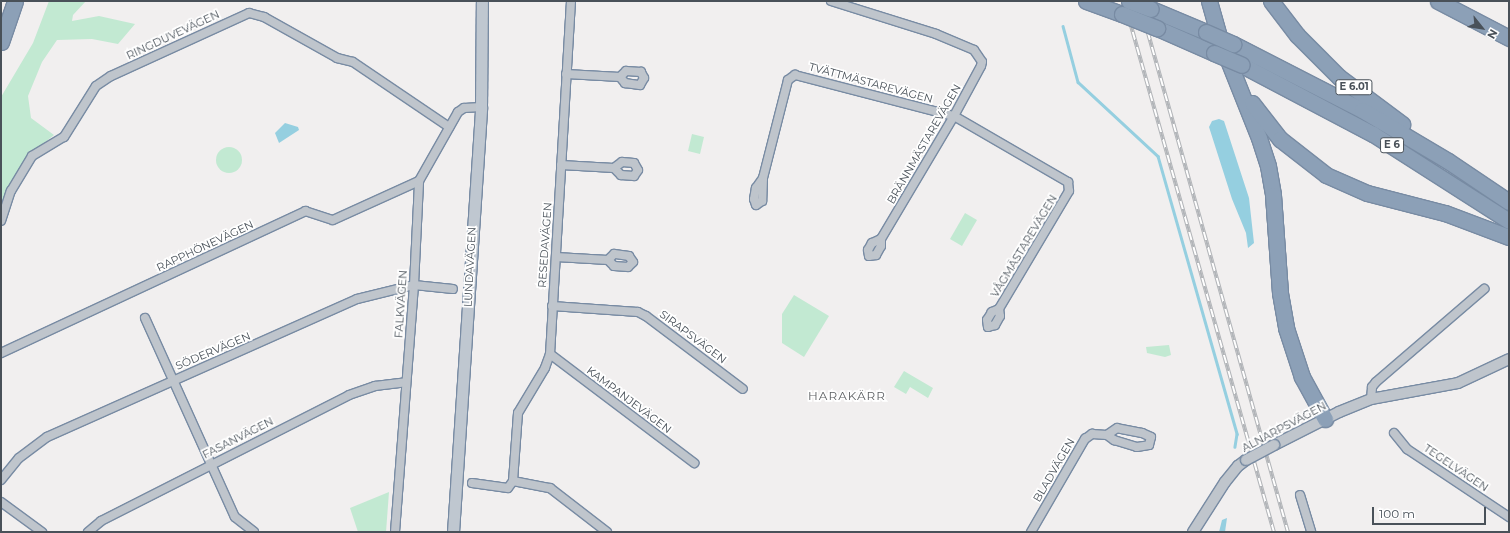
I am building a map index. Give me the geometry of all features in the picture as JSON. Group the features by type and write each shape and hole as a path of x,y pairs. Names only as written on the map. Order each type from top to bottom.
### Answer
{"highway":[{"path":"1,42 15,1"},
{"name":"E 6","path":"1086,1 1126,8 1151,9 1206,32 1242,65 1380,138 1509,221"},
{"path":"1209,1 1222,46 1259,138 1268,166 1273,195 1280,293 1286,328 1302,377 1325,419"},
{"name":"E 6.01","path":"1271,1 1297,35 1339,77 1448,161"},
{"path":"1438,1 1509,38"},
{"name":"E 6","path":"1126,8 1157,28 1222,46 1326,90 1448,161 1509,202"},
{"path":"1222,46 1258,113 1280,139 1307,162 1326,175 1367,192 1445,213 1509,237"}],"main road":[{"name":"LUNDAVÄGEN","path":"453,532 481,107 482,1"}],"street":[{"name":"RESEDAVÄGEN","path":"513,481 518,413 545,368 550,354 571,1"},
{"name":"BRÄNNMÄSTAREVÄGEN","path":"831,1 936,34 974,50 980,57 981,66 954,116 881,239"},
{"name":"RINGDUVEVÄGEN","path":"1,221 11,191 32,156 64,137 96,86 110,76 250,13 264,17 337,58 353,62 449,127"},
{"path":"566,74 620,77"},
{"name":"TVÄTTMÄSTAREVÄGEN","path":"763,178 788,80 795,75 954,116"},
{"name":"FALKVÄGEN","path":"395,532 414,285 419,181 449,127 461,109 481,107"},
{"name":"VÅGMÄSTAREVÄGEN","path":"954,116 1068,182 1069,191 999,309"},
{"path":"561,165 614,168"},
{"name":"RAPPHÖNEVÄGEN","path":"1,353 305,211 333,220 419,181"},
{"path":"556,257 608,260"},
{"name":"SÖDERVÄGEN","path":"1,480 19,458 47,437 172,380 358,299 414,285 453,290"},
{"path":"1371,399 1372,387 1376,382 1484,289"},
{"name":"SIRAPSVÄGEN","path":"552,306 638,312 646,316 743,389"},
{"path":"145,318 210,465 235,516 254,532"},
{"name":"KAMPANJEVÄGEN","path":"550,354 694,463"},
{"name":"ALNARPSVÄGEN","path":"1194,532 1224,482 1238,466 1246,460 1325,419 1371,399 1458,383 1509,359"},
{"name":"FASANVÄGEN","path":"88,532 101,521 362,389 406,382"},
{"name":"BLADVÄGEN","path":"1030,532 1085,440 1092,434 1107,435 1114,440 1137,447 1149,445 1151,437 1117,428 1107,435"},
{"name":"TEGELVÄGEN","path":"1394,433 1408,449 1509,517"},
{"path":"472,483 508,488 513,481 550,488 607,532"},
{"path":"1300,495 1311,532"},
{"path":"1,502 42,532"}],"green space":[{"path":"49,1 86,1 73,15 72,21 99,16 135,24 118,44 92,39 57,40 42,62 28,96 31,118 54,135 28,156 1,216 1,97 33,43"},
{"path":"692,134 704,137 700,154 688,151"},
{"path":"229,147 238,151 242,160 238,169 229,173 220,169 216,160 220,151"},
{"path":"965,213 977,220 962,246 950,239"},
{"path":"794,295 829,316 804,357 782,343 782,314"},
{"path":"1169,345 1171,355 1165,357 1147,353 1146,347"},
{"path":"904,371 933,388 928,398 910,387 906,394 894,387"},
{"path":"389,492 386,532 358,532 350,508"}],"water":[{"path":"1219,119 1224,121 1249,198 1254,243 1248,248 1246,233 1232,199 1209,127 1212,121"},
{"path":"285,123 298,127 299,130 279,143 275,133"},
{"path":"1227,518 1225,532 1219,532 1222,520"}],"waterway":[{"path":"1063,26 1078,82 1158,156 1237,434 1235,447"}],"railway":[{"path":"1124,1 1274,532"},
{"path":"1139,1 1288,532"}],"district":[{"name":"HARAKÄRR","path":"847,396"}]}
